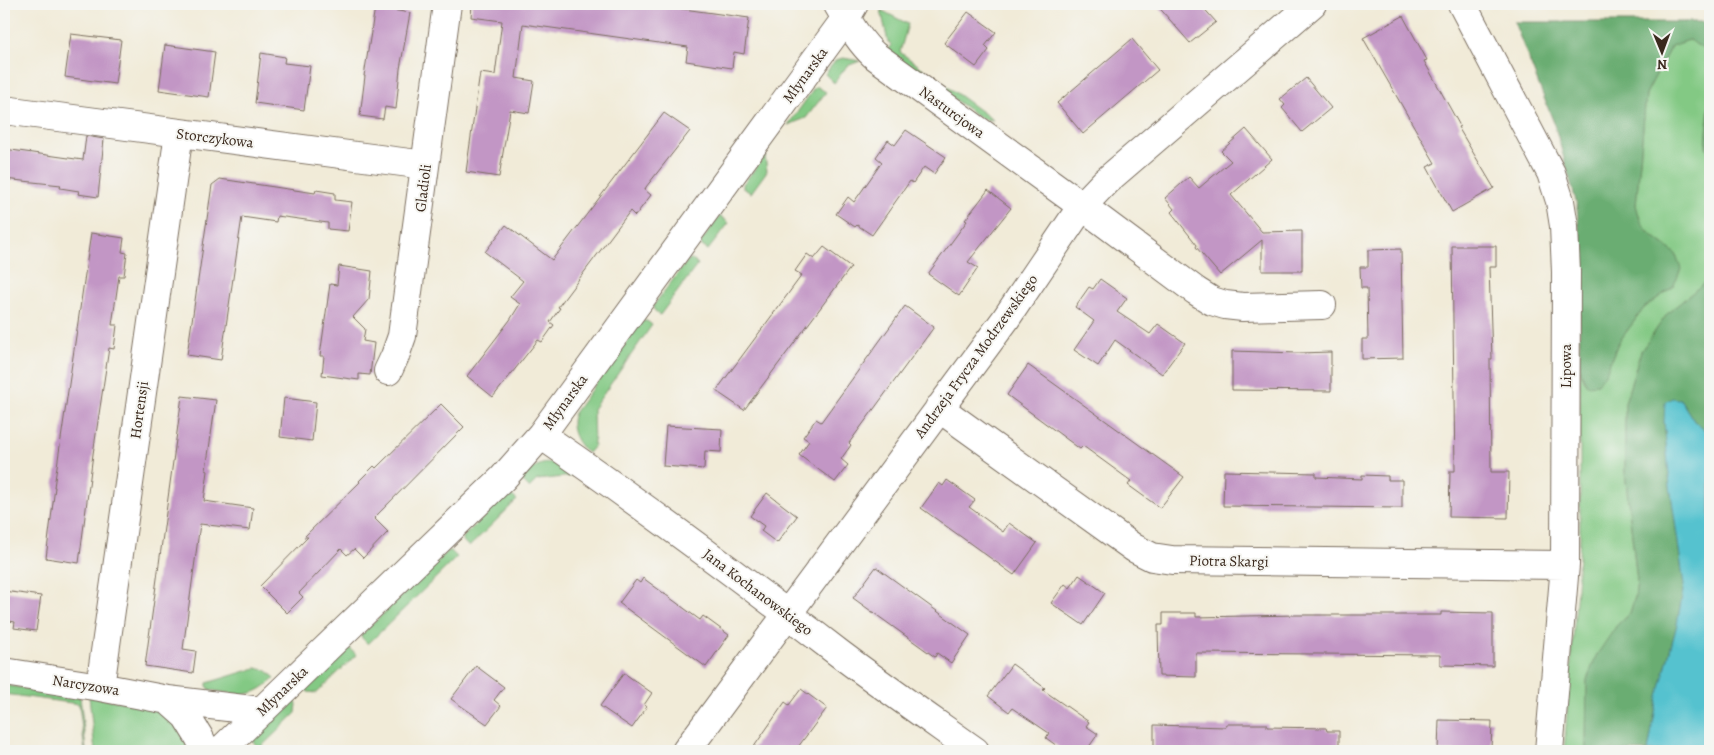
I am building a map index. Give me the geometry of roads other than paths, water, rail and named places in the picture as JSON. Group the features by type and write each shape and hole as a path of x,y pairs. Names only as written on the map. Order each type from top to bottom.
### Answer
{"street":[{"name":"Gladioli","path":"388,371 396,356 402,336 448,4"},
{"name":"Andrzeja Frycza Modrzewskiego","path":"686,751 1005,320 1082,206 1105,182 1312,4"},
{"name":"Lipowa","path":"1462,4 1551,173 1560,201 1564,226 1566,272 1565,565 1550,751"},
{"name":"Nasturcjowa","path":"845,9 865,47 874,55 1212,301 1243,307 1322,305"},
{"name":"Młynarska","path":"220,751 503,478 541,435 845,9"},
{"name":"Storczykowa","path":"4,110 426,165"},
{"name":"Hortensji","path":"100,687 179,133"},
{"name":"Piotra Skargi","path":"939,408 1134,548 1152,557 1172,560 1565,565"},
{"name":"Jana Kochanowskiego","path":"541,435 588,467 789,614 841,655 975,751"},
{"name":"Narcyzowa","path":"4,672 168,700 262,711"},
{"path":"168,700 186,716 206,751"}],"water":[{"path":"1672,398 1680,399 1694,421 1710,435 1710,751 1648,751 1658,696 1677,624 1684,585 1670,486 1664,421 1665,402"}]}
